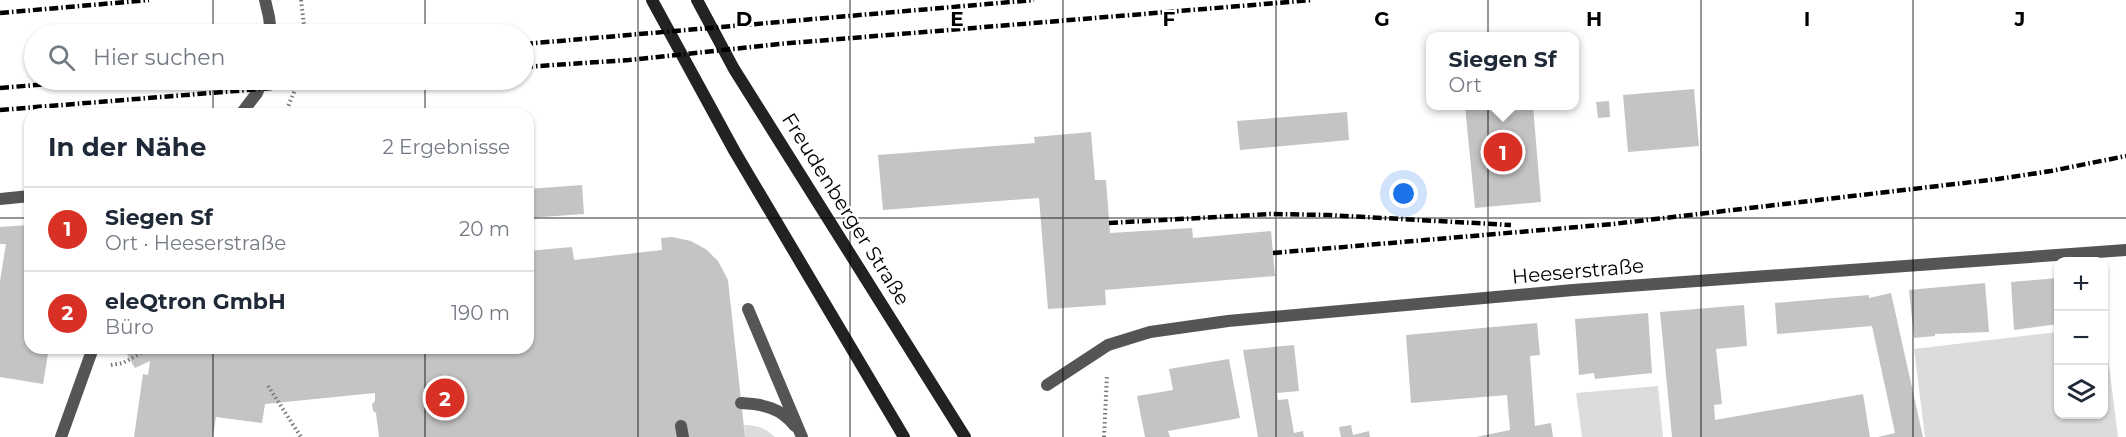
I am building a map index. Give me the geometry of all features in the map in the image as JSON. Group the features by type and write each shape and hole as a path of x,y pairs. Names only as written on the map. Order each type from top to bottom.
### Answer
{"main road":[{"path":"652,0 740,162 900,434"},
{"name":"Freudenberger Straße","path":"697,0 734,69 965,437"}],"street":[{"path":"265,0 270,24"},
{"path":"245,108 257,90"},
{"path":"0,199 24,197"},
{"name":"Heeserstraße","path":"1047,385 1108,345 1150,332 1228,321 1561,291 2126,249"},
{"path":"748,309 802,435"},
{"path":"61,437 91,354"},
{"path":"741,403 759,404 776,409 790,420 802,435"}],"path":[{"path":"301,0 304,24"},
{"path":"287,108 295,90"},
{"path":"1104,437 1108,345"},
{"path":"268,386 301,437"}],"shaded area":[{"path":"2054,332 2054,419 2108,419 2108,358 2118,437 1925,437 1914,349"},
{"path":"1658,386 1663,437 1582,437 1576,393"},
{"path":"744,425 761,428 775,437 745,437"}],"building":[{"path":"1694,89 1699,146 1628,152 1623,95"},
{"path":"1609,101 1610,117 1598,118 1596,102"},
{"path":"1465,110 1533,110 1541,202 1475,208"},
{"path":"1347,112 1349,140 1240,150 1237,121"},
{"path":"1091,132 1095,180 1106,180 1110,233 1192,228 1193,238 1271,231 1275,276 1105,290 1106,305 1048,309 1039,198 883,210 878,155 1035,143 1034,137"},
{"path":"582,185 584,214 534,218 534,189"},
{"path":"24,225 24,354 48,354 43,384 0,377 0,281 6,244 0,244 0,227"},
{"path":"672,237 691,241 707,250 718,261 728,280 745,437 379,437 376,413 373,411 372,404 375,401 375,393 265,404 262,423 216,417 213,437 134,437 143,374 148,375 150,361 135,368 127,354 534,354 534,250 572,247 574,260 662,250 661,238"},
{"path":"2054,278 2054,325 2014,330 2011,282"},
{"path":"1985,283 1989,332 1935,334 1935,336 1914,338 1909,290"},
{"path":"1891,293 1923,437 1878,437 1895,433 1872,326 1777,334 1775,303 1869,295 1869,298"},
{"path":"1744,305 1747,346 1716,349 1722,404 1714,405 1715,420 1863,394 1870,437 1672,437 1660,312"},
{"path":"1648,313 1652,373 1595,379 1594,373 1579,375 1575,319"},
{"path":"1537,323 1540,355 1530,356 1535,426 1551,423 1553,437 1476,437 1510,430 1507,395 1411,403 1406,335"},
{"path":"1294,345 1299,391 1277,393 1278,400 1288,399 1294,433 1303,431 1304,437 1258,437 1243,350"},
{"path":"1229,359 1240,418 1168,431 1170,437 1145,437 1137,396 1173,390 1169,369"},
{"path":"1351,425 1353,435 1369,431 1370,437 1341,437 1339,427"}],"railway":[{"path":"0,13 149,0"},
{"path":"534,43 1034,0"},
{"path":"534,66 1313,0"},
{"path":"0,88 24,86"},
{"path":"25,108 247,90"},
{"path":"0,110 24,108"},
{"path":"1273,253 1613,224 1998,179 2126,156"},
{"path":"1109,223 1270,214 1511,225"}],"place":[{"name":"Siegen Sf","path":"1503,152"},
{"name":"eleQtron GmbH","path":"445,398"}]}
